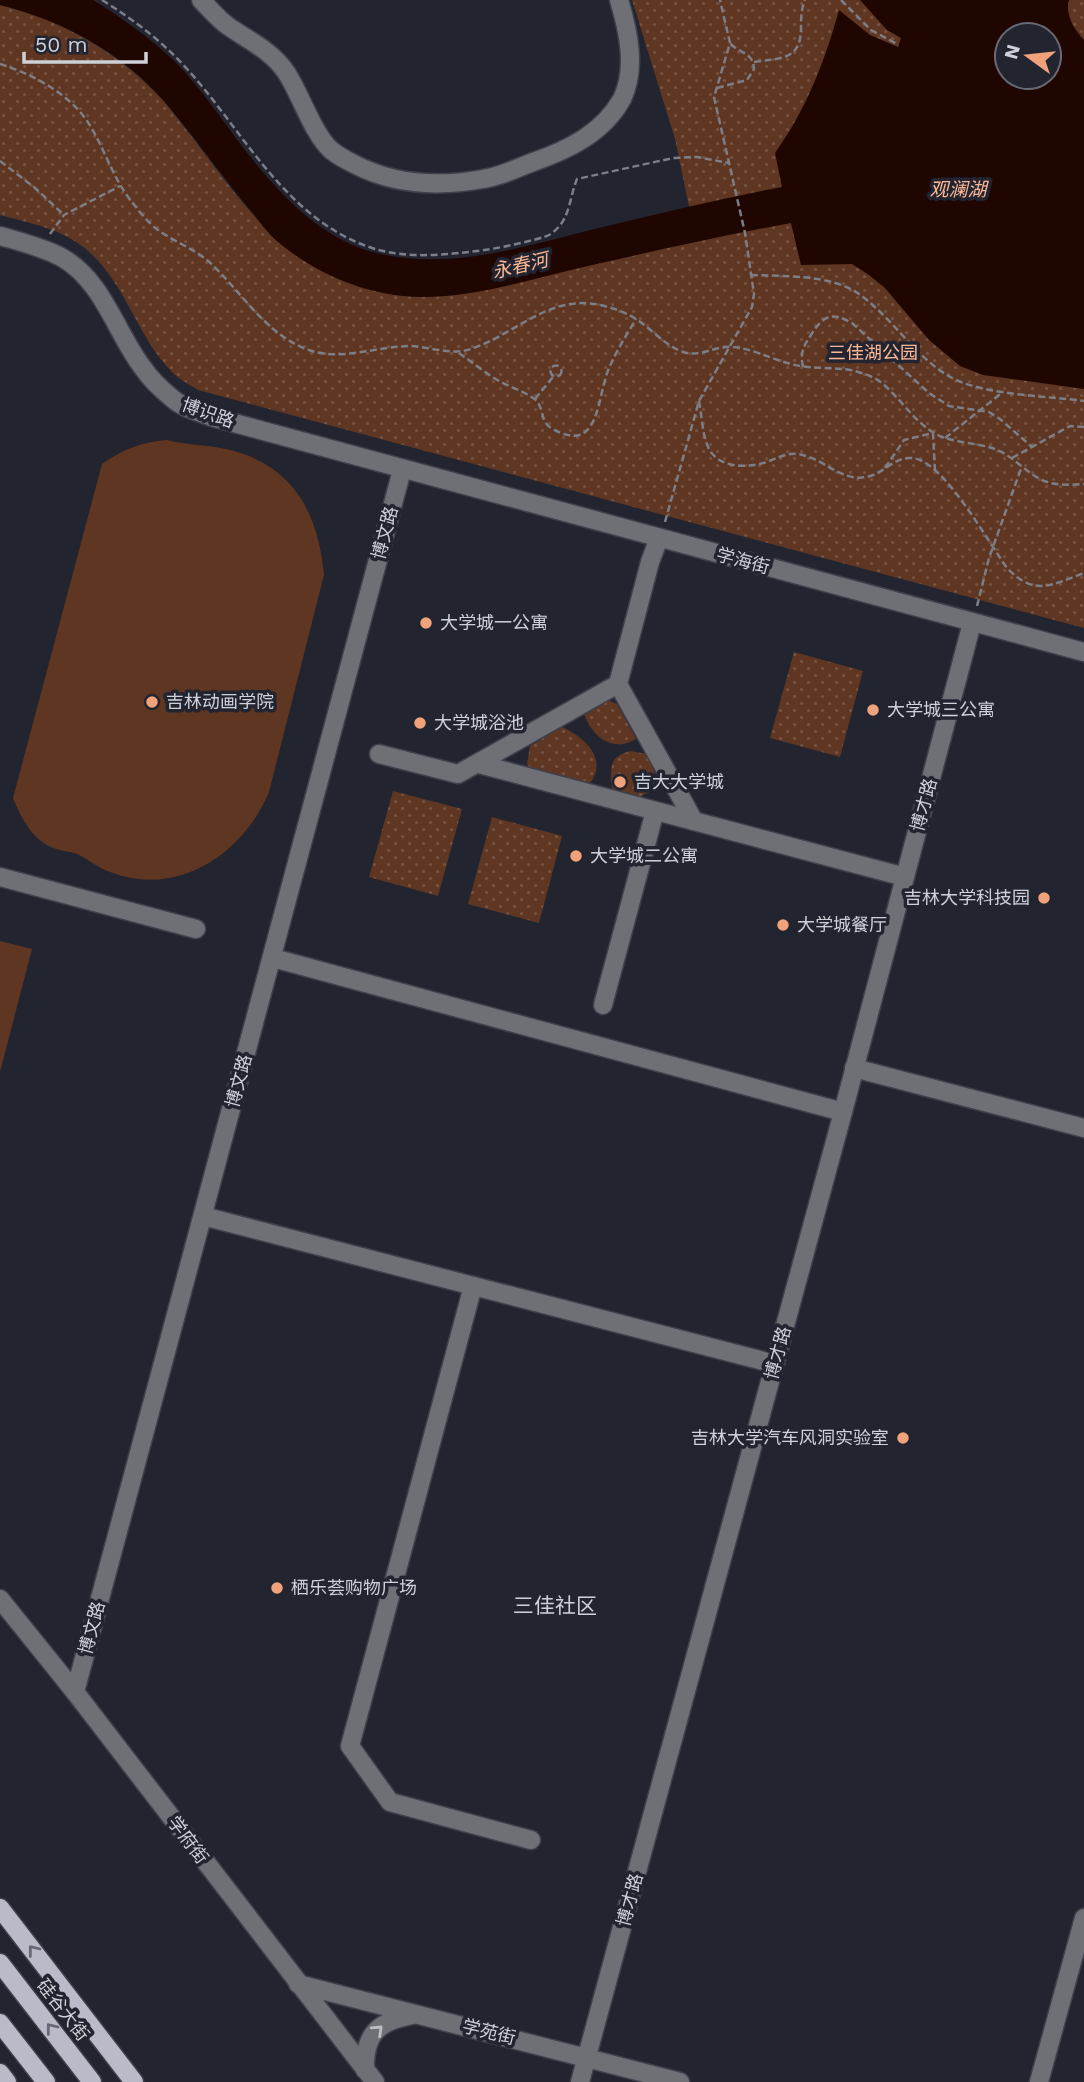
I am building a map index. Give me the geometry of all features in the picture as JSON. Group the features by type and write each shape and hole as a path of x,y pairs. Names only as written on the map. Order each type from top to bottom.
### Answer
{"main road":[{"path":"0,1908 134,2082"},
{"name":"硅谷大街","path":"0,1963 92,2082"},
{"path":"0,2023 46,2082"}],"street":[{"path":"201,0 226,24 269,53 285,70 330,150 380,176 412,183 439,184 485,179 568,150 609,117 622,97 629,73 630,50 619,0"},
{"name":"博识路","path":"0,236 63,258 85,276 104,302 142,367 175,402 212,417 402,470"},
{"name":"学海街","path":"402,470 659,538 975,615 1084,652"},
{"name":"博文路","path":"75,1692 402,470"},
{"path":"659,538 650,562 618,684 694,821"},
{"name":"博才路","path":"580,2082 975,615"},
{"path":"379,754 458,774 618,684"},
{"path":"479,764 905,877"},
{"path":"603,1005 655,811"},
{"path":"0,877 195,929"},
{"path":"272,958 843,1112"},
{"path":"855,1068 1084,1128"},
{"path":"203,1216 775,1364"},
{"path":"472,1286 351,1746 390,1802 531,1840"},
{"name":"学府街","path":"0,1599 75,1692 370,2076"},
{"path":"1039,2082 1084,1918"},
{"name":"学苑街","path":"298,1983 680,2082"},
{"path":"370,2076 365,2054 369,2039 377,2028 392,2019 418,2014"}],"path":[{"path":"659,538 699,401 752,307 754,293 745,233 714,97 730,43 720,0"},
{"path":"754,62 795,52 799,45 801,10 805,0"},
{"path":"841,0 871,30 897,44"},
{"path":"717,88 747,80 754,69 754,62 746,52 736,49 730,43"},
{"path":"0,64 39,80 69,102 91,125 120,186 156,229 207,261 261,318 306,349 324,354 347,354 409,346 459,352 497,337 554,306 580,302 620,310 671,346 684,352 694,354 730,346 803,367 828,366 858,371 875,378 917,421 933,433 991,448 1012,458 1039,479 1050,483 1084,484"},
{"path":"0,161 64,215"},
{"path":"50,234 64,215 120,186"},
{"path":"751,275 834,283 855,291 920,354 953,378 982,388 1084,401"},
{"path":"803,367 802,349 818,323 825,318 842,317 873,341 929,393 949,407 980,410 1000,419 1032,447"},
{"path":"459,352 498,380 536,399 547,426 570,436 583,434 592,426 608,368 636,319"},
{"path":"536,399 553,376"},
{"path":"945,438 1004,391"},
{"path":"699,401 709,449 719,460 730,465 765,463 784,455 797,454 816,458 853,479 870,477 895,461 912,458 923,461 961,501 1007,568 1017,578 1040,587 1055,585 1084,573"},
{"path":"1012,458 1070,426 1084,427"},
{"path":"884,469 904,440 933,433"},
{"path":"933,433 935,471"},
{"path":"975,615 993,548 1022,466"}],"green space":[{"name":"三佳湖公园","path":"632,0 1084,0 1084,628 198,390 174,374 158,356 117,286 92,255 58,232 0,215 0,5 66,28 124,64 163,101 230,187 269,231 315,267 343,280 405,296 442,295 515,283 696,240 675,139"},
{"path":"167,440 226,449 249,456 269,466 285,479 308,511 316,531 324,575 269,792 257,814 243,834 205,865 160,879 135,879 110,872 77,854 44,843 28,826 13,798 102,464 133,447"},
{"path":"794,652 863,671 840,757 770,738"},
{"path":"608,700 617,704 636,739 627,743 612,743 592,730 584,714"},
{"path":"562,727 585,742 595,757 597,765 590,783 531,769 527,764 530,746"},
{"path":"630,751 647,754 654,772 652,791 639,797 612,789 612,765 617,757"},
{"path":"393,791 462,809 438,896 369,877"},
{"path":"492,817 562,836 539,923 468,904"},
{"path":"0,941 32,949 0,1072"}],"water":[{"name":"观澜湖","path":"0,0 93,0 144,35 185,72 265,174 309,218 333,235 359,248 402,258 431,259 461,258 520,248 672,210 782,187 775,153 796,120 813,84 839,10 870,35 898,47 901,38 887,30 860,0 1069,0 1071,22 1084,40 1084,389 983,375 960,366 929,340 885,288 852,264 801,265 791,223 469,293 403,296 353,285 321,271 274,238 162,99 128,66 67,29 23,11 0,5"}],"place":[{"name":"大学城一公寓","path":"426,623"},
{"name":"吉林动画学院","path":"152,702"},
{"name":"大学城三公寓","path":"873,710"},
{"name":"大学城浴池","path":"420,723"},
{"name":"吉大大学城","path":"620,782"},
{"name":"大学城二公寓","path":"576,856"},
{"name":"吉林大学科技园","path":"1044,898"},
{"name":"大学城餐厅","path":"783,925"},
{"name":"吉林大学汽车风洞实验室","path":"903,1438"},
{"name":"栖乐荟购物广场","path":"277,1588"}],"district":[{"name":"三佳社区","path":"555,1606"}],"water label":[{"name":"永春河","path":"520,265"}]}
